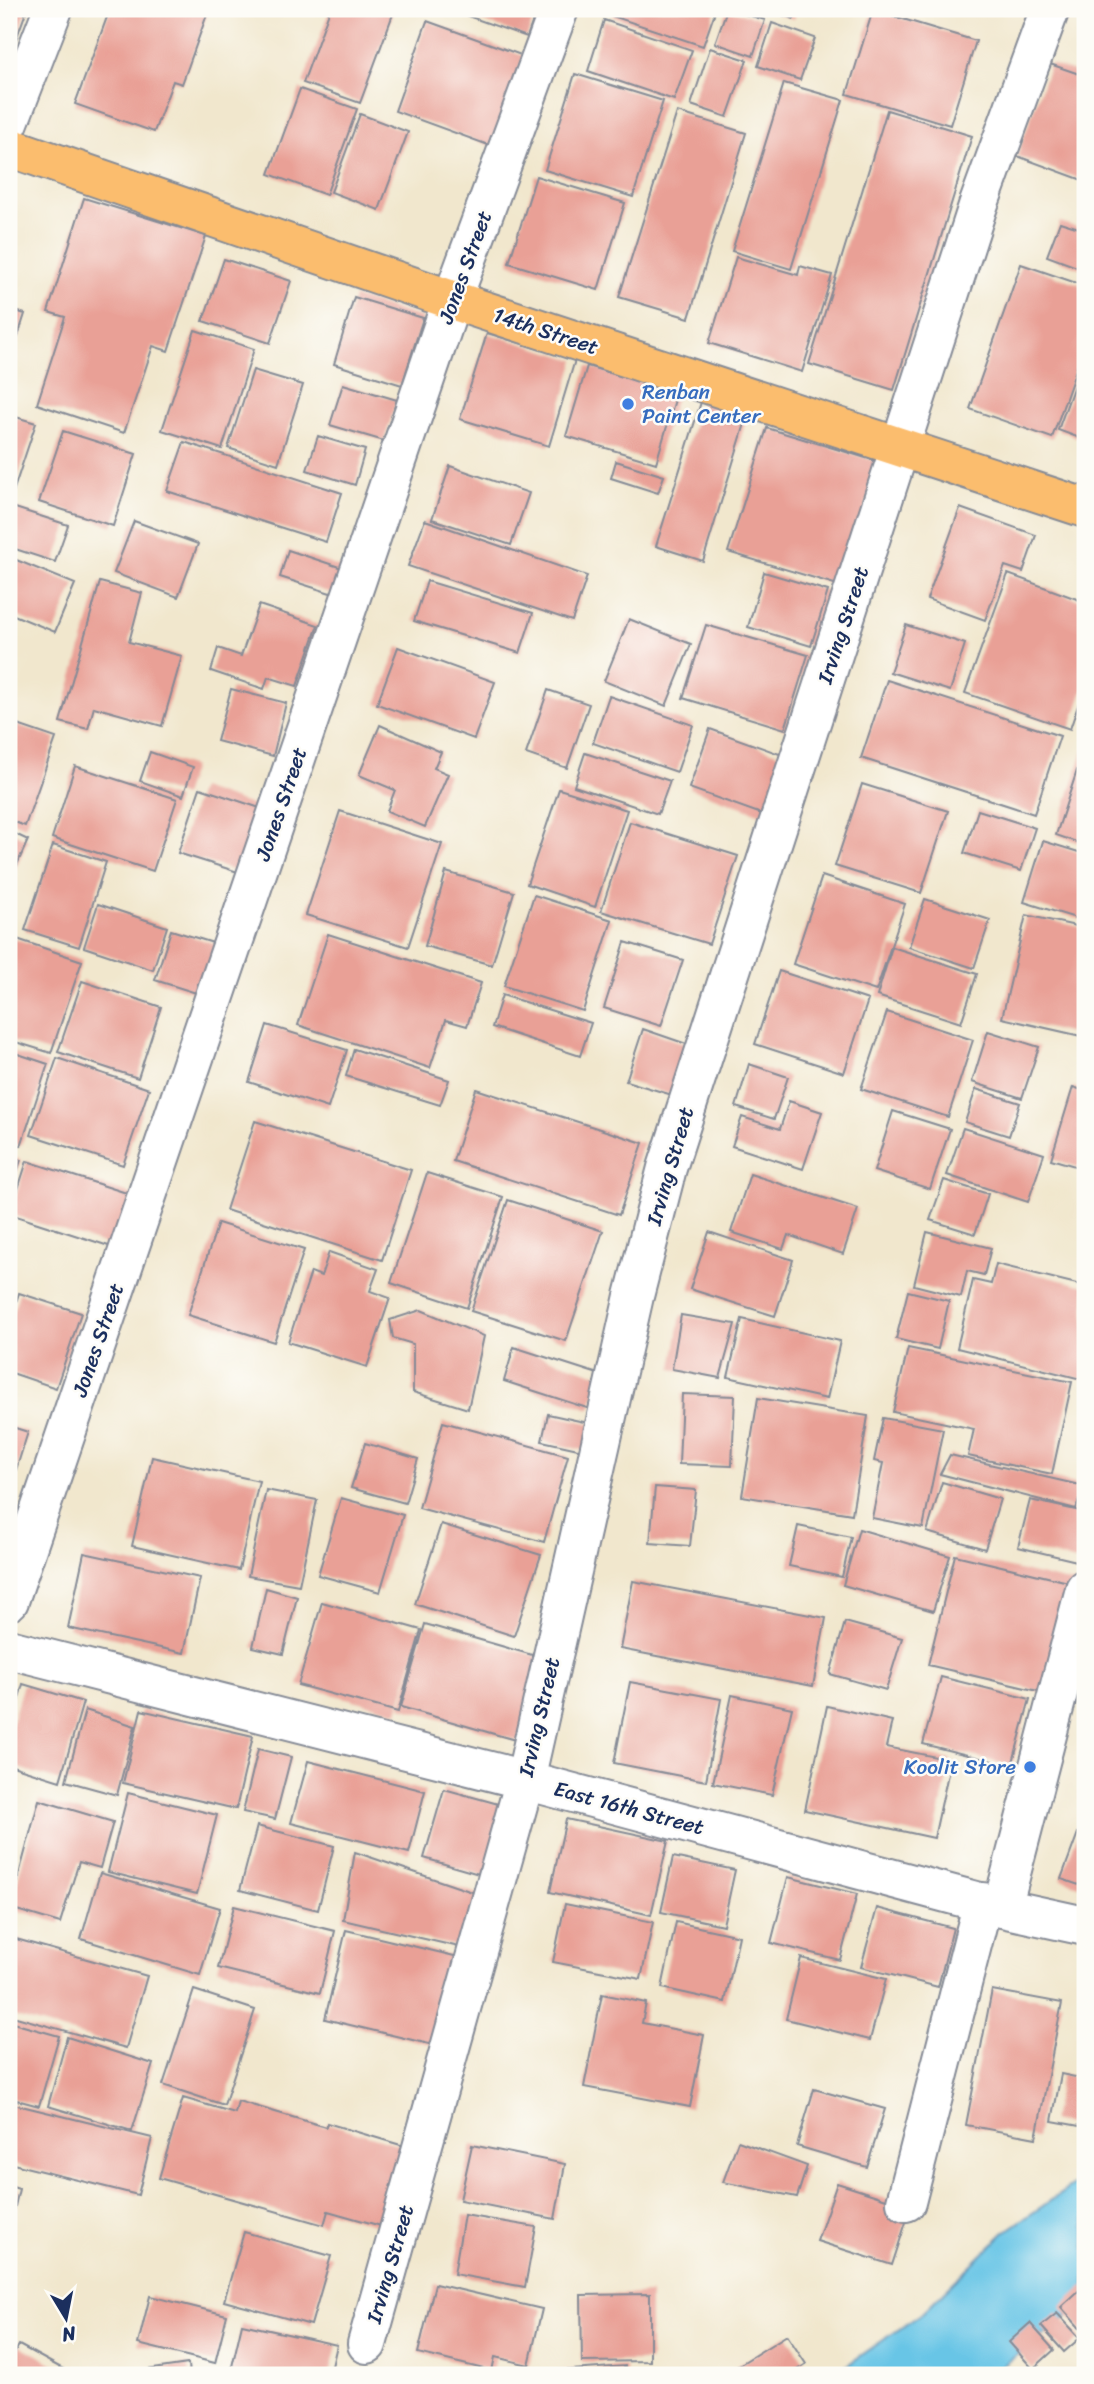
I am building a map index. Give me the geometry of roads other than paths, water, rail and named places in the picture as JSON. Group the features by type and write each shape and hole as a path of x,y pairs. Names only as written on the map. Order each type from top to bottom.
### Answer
{"main road":[{"name":"14th Street","path":"9,146 452,300 1085,508"}],"street":[{"path":"9,122 53,9"},
{"name":"Jones Street","path":"9,1601 452,300 559,9"},
{"name":"Irving Street","path":"367,2344 525,1780 634,1296 667,1168 978,206 1050,9"},
{"path":"906,2202 1085,1589"},
{"name":"East 16th Street","path":"9,1649 525,1780 993,1905 1085,1926"}],"water":[{"path":"1085,2177 1085,2298 1058,2325 990,2375 833,2375 921,2314 1005,2232"}],"place":[{"name":"Renban Paint Center","path":"628,404"},
{"name":"Koolit Store","path":"1030,1767"}]}
